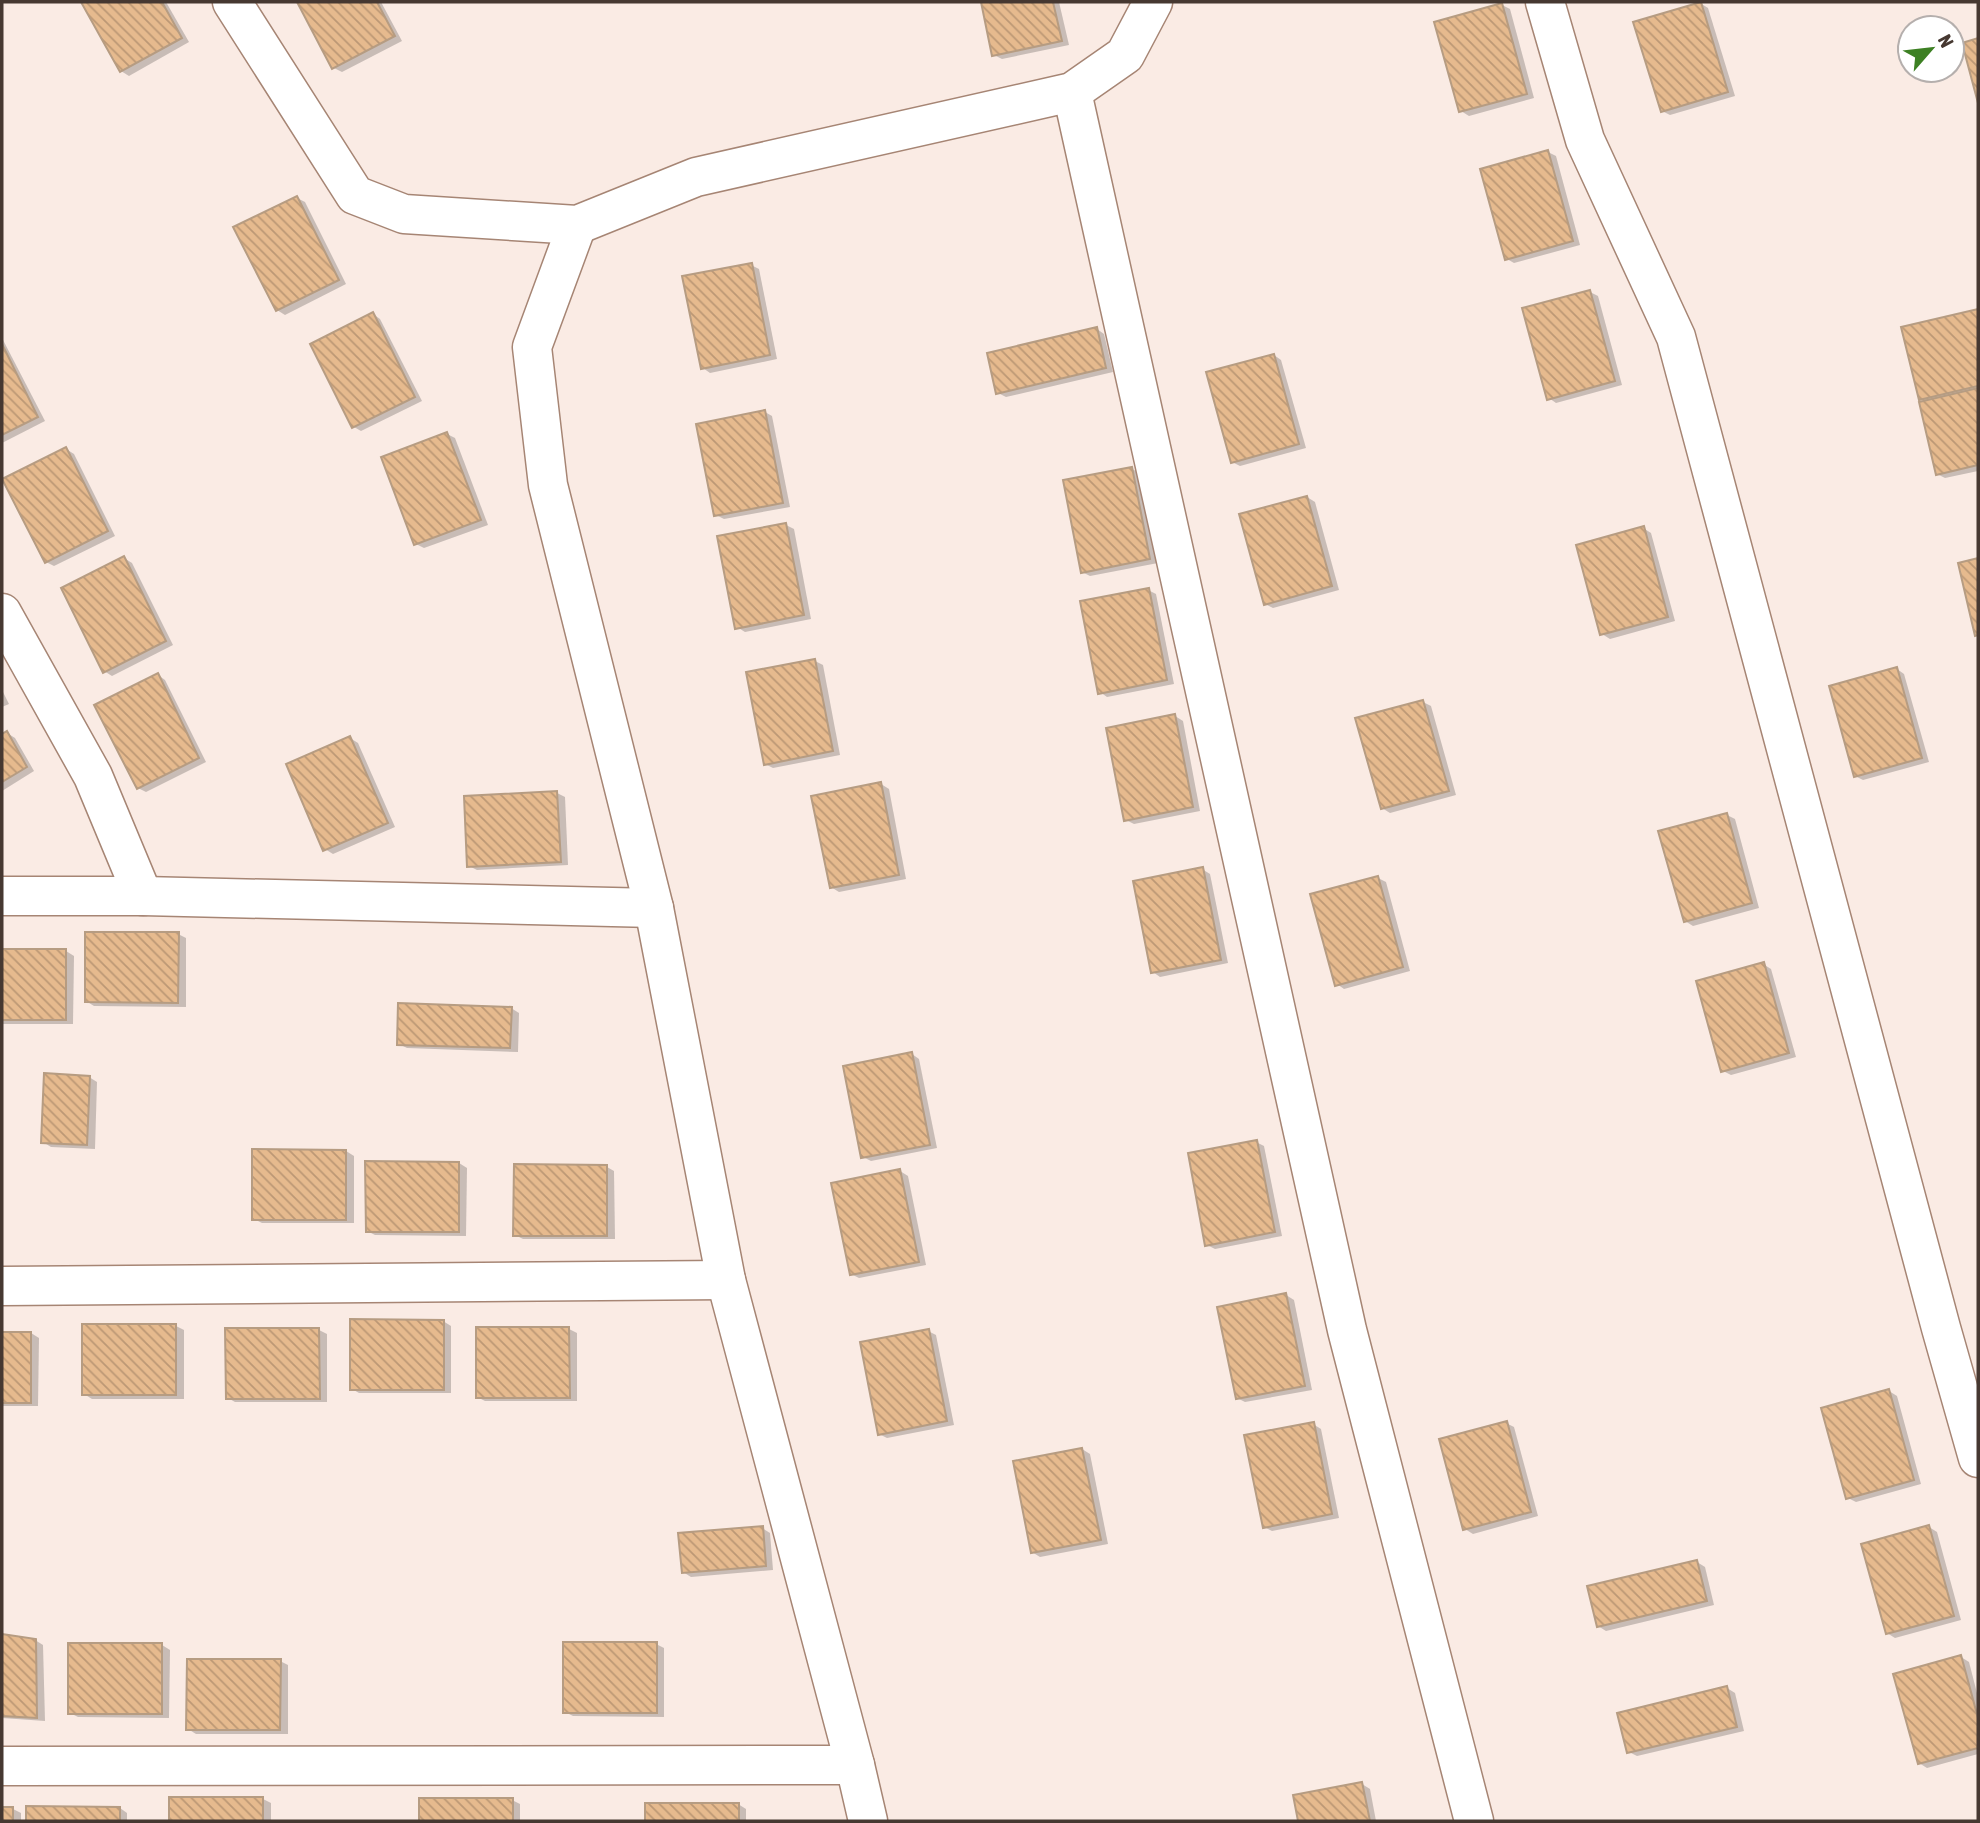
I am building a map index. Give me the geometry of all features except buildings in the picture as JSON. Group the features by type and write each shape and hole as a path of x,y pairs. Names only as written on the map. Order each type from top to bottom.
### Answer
{"street":[{"path":"232,2 355,195 404,214 577,225 696,177 1072,92 1125,55 1153,2"},
{"path":"1545,2 1586,140 1676,337 1937,1315 1978,1458"},
{"path":"1072,92 1347,1331 1474,1821"},
{"path":"577,225 532,347 548,485 654,908 726,1280 868,1821"},
{"path":"2,613 93,776 143,896"},
{"path":"2,896 143,896 654,908"},
{"path":"2,1286 726,1280"},
{"path":"2,1766 855,1765"}]}
